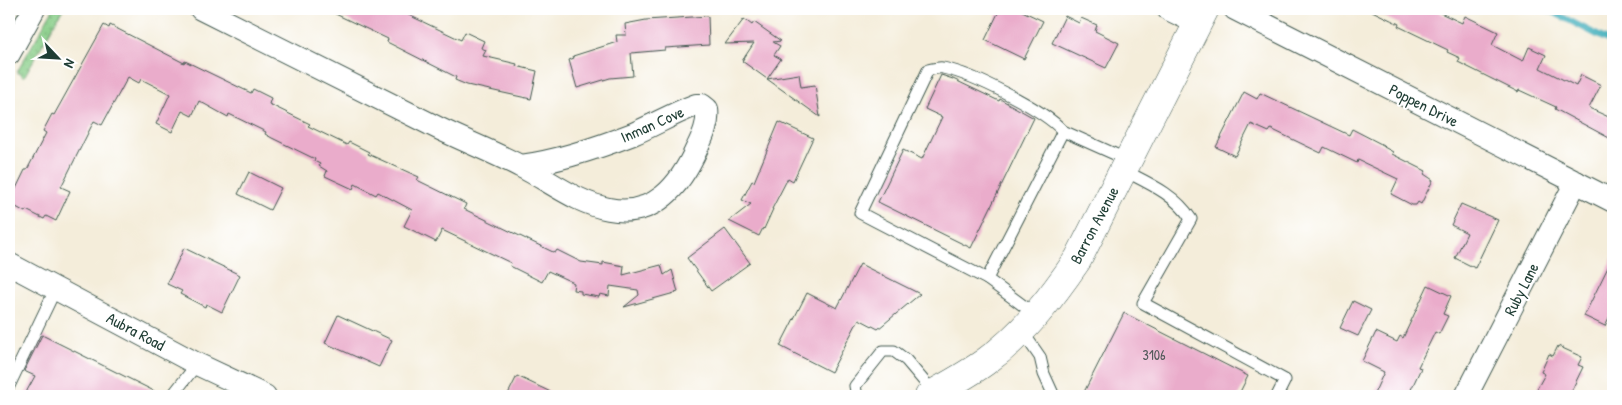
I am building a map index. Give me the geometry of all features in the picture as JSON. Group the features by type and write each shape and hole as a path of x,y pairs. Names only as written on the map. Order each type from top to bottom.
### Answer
{"main road":[{"name":"Barron Avenue","path":"943,393 986,362 1029,323 1053,295 1078,258 1201,16"}],"street":[{"path":"9,54 34,9"},
{"name":"Inman Cove","path":"201,9 446,132 522,166 561,189 608,209 623,211 638,209 652,204 665,196 674,187 692,158 706,126 707,109 702,105 696,104 632,134 548,162 522,166"},
{"path":"1168,9 1201,16"},
{"name":"Poppen Drive","path":"1234,9 1613,201"},
{"name":"Ruby Lane","path":"1466,396 1576,182"},
{"name":"Aubra Road","path":"9,264 197,364 265,396"}],"lane":[{"path":"1054,396 1044,374 1029,323 987,279 860,213 928,70 941,67 990,85 1055,121 1063,130 1125,165 1183,207 1191,219 1143,303 1285,380 1277,396"},
{"path":"987,279 1063,130"},
{"path":"9,386 56,288"},
{"path":"857,396 855,386 883,352 894,351 943,393"},
{"path":"172,396 197,364"}],"green space":[{"path":"53,9 63,9 24,77 17,72"}],"building":[{"path":"325,9 396,9 461,40 465,32 484,41 481,48 486,50 483,56 537,71 531,99 467,85 455,80 456,77 387,42 388,39"},
{"path":"1000,9 1018,9 1043,21 1024,59 985,40"},
{"path":"1368,9 1432,9 1462,23 1465,16 1498,32 1492,45 1523,61 1529,47 1546,55 1540,68 1576,86 1581,75 1601,85 1589,108 1613,119 1613,140 1555,109 1556,107 1519,90 1518,92 1458,62 1460,58 1447,52 1448,50"},
{"path":"708,16 709,45 665,48 665,50 631,53 633,76 610,78 577,88 569,60 574,58 573,56 617,42 616,35 626,35 625,24 646,20"},
{"path":"1065,16 1079,23 1081,18 1097,25 1095,31 1119,43 1106,68 1052,43"},
{"path":"744,19 752,25 754,22 781,41 773,42 780,46 774,55 781,59 767,79 742,61 754,43 725,44"},
{"path":"104,25 109,28 110,25 184,63 185,61 251,93 253,89 271,98 269,104 310,124 308,126 347,145 349,142 369,152 368,154 419,177 417,180 466,204 464,209 555,253 557,250 581,262 603,265 603,262 624,266 623,275 661,265 664,275 672,270 678,292 624,307 639,295 638,290 610,286 609,296 600,294 599,297 581,294 581,291 573,290 574,283 548,271 542,282 510,266 511,263 442,230 436,242 404,226 412,210 378,192 376,195 355,184 353,189 325,176 327,171 314,161 315,159 272,138 265,134 266,132 229,114 228,117 199,101 192,116 182,111 172,132 156,124 170,94 141,79 139,83 128,77 102,125 94,121 61,187 70,191 56,221 46,216 44,219 26,210 25,212 9,203 46,133 43,131 52,114 54,115"},
{"path":"799,74 801,87 815,85 820,117 767,79"},
{"path":"941,75 999,101 1000,99 1034,118 971,248 878,202 903,150 922,159 942,117 925,109"},
{"path":"1244,92 1257,99 1260,93 1349,135 1352,129 1385,146 1393,152 1392,154 1426,171 1424,174 1433,180 1421,204 1418,202 1416,205 1412,205 1391,194 1398,179 1358,160 1357,163 1324,147 1321,153 1271,129 1269,132 1251,124 1235,156 1216,147"},
{"path":"779,122 813,138 793,181 788,178 759,236 729,221 751,204 742,200 752,181 754,182"},
{"path":"249,172 281,188 270,210 238,194"},
{"path":"1461,204 1498,220 1475,268 1455,258 1467,233 1451,225"},
{"path":"725,229 750,263 711,291 687,258"},
{"path":"184,248 240,275 222,312 206,304 205,307 180,294 182,291 167,284"},
{"path":"1613,257 1613,309 1605,326 1584,316"},
{"path":"860,264 920,294 878,329 859,319 831,372 780,346 807,293 837,308"},
{"path":"1428,285 1451,296 1443,314 1448,316 1439,334 1435,332 1418,367 1421,368 1408,396 1373,396 1384,372 1362,361 1376,332 1397,342 1400,336 1403,338"},
{"path":"1353,301 1371,310 1358,336 1340,328"},
{"path":"1124,313 1248,376 1238,396 1082,396"},
{"path":"338,315 392,340 379,367 325,343"},
{"path":"42,335 164,396 24,396 35,376 24,371"},
{"path":"1558,346 1582,357 1578,365 1583,367 1569,396 1533,396 1545,374 1541,372 1549,354 1553,356"},
{"path":"517,376 559,396 507,396"}],"waterway":[{"path":"1547,9 1613,43"}]}
